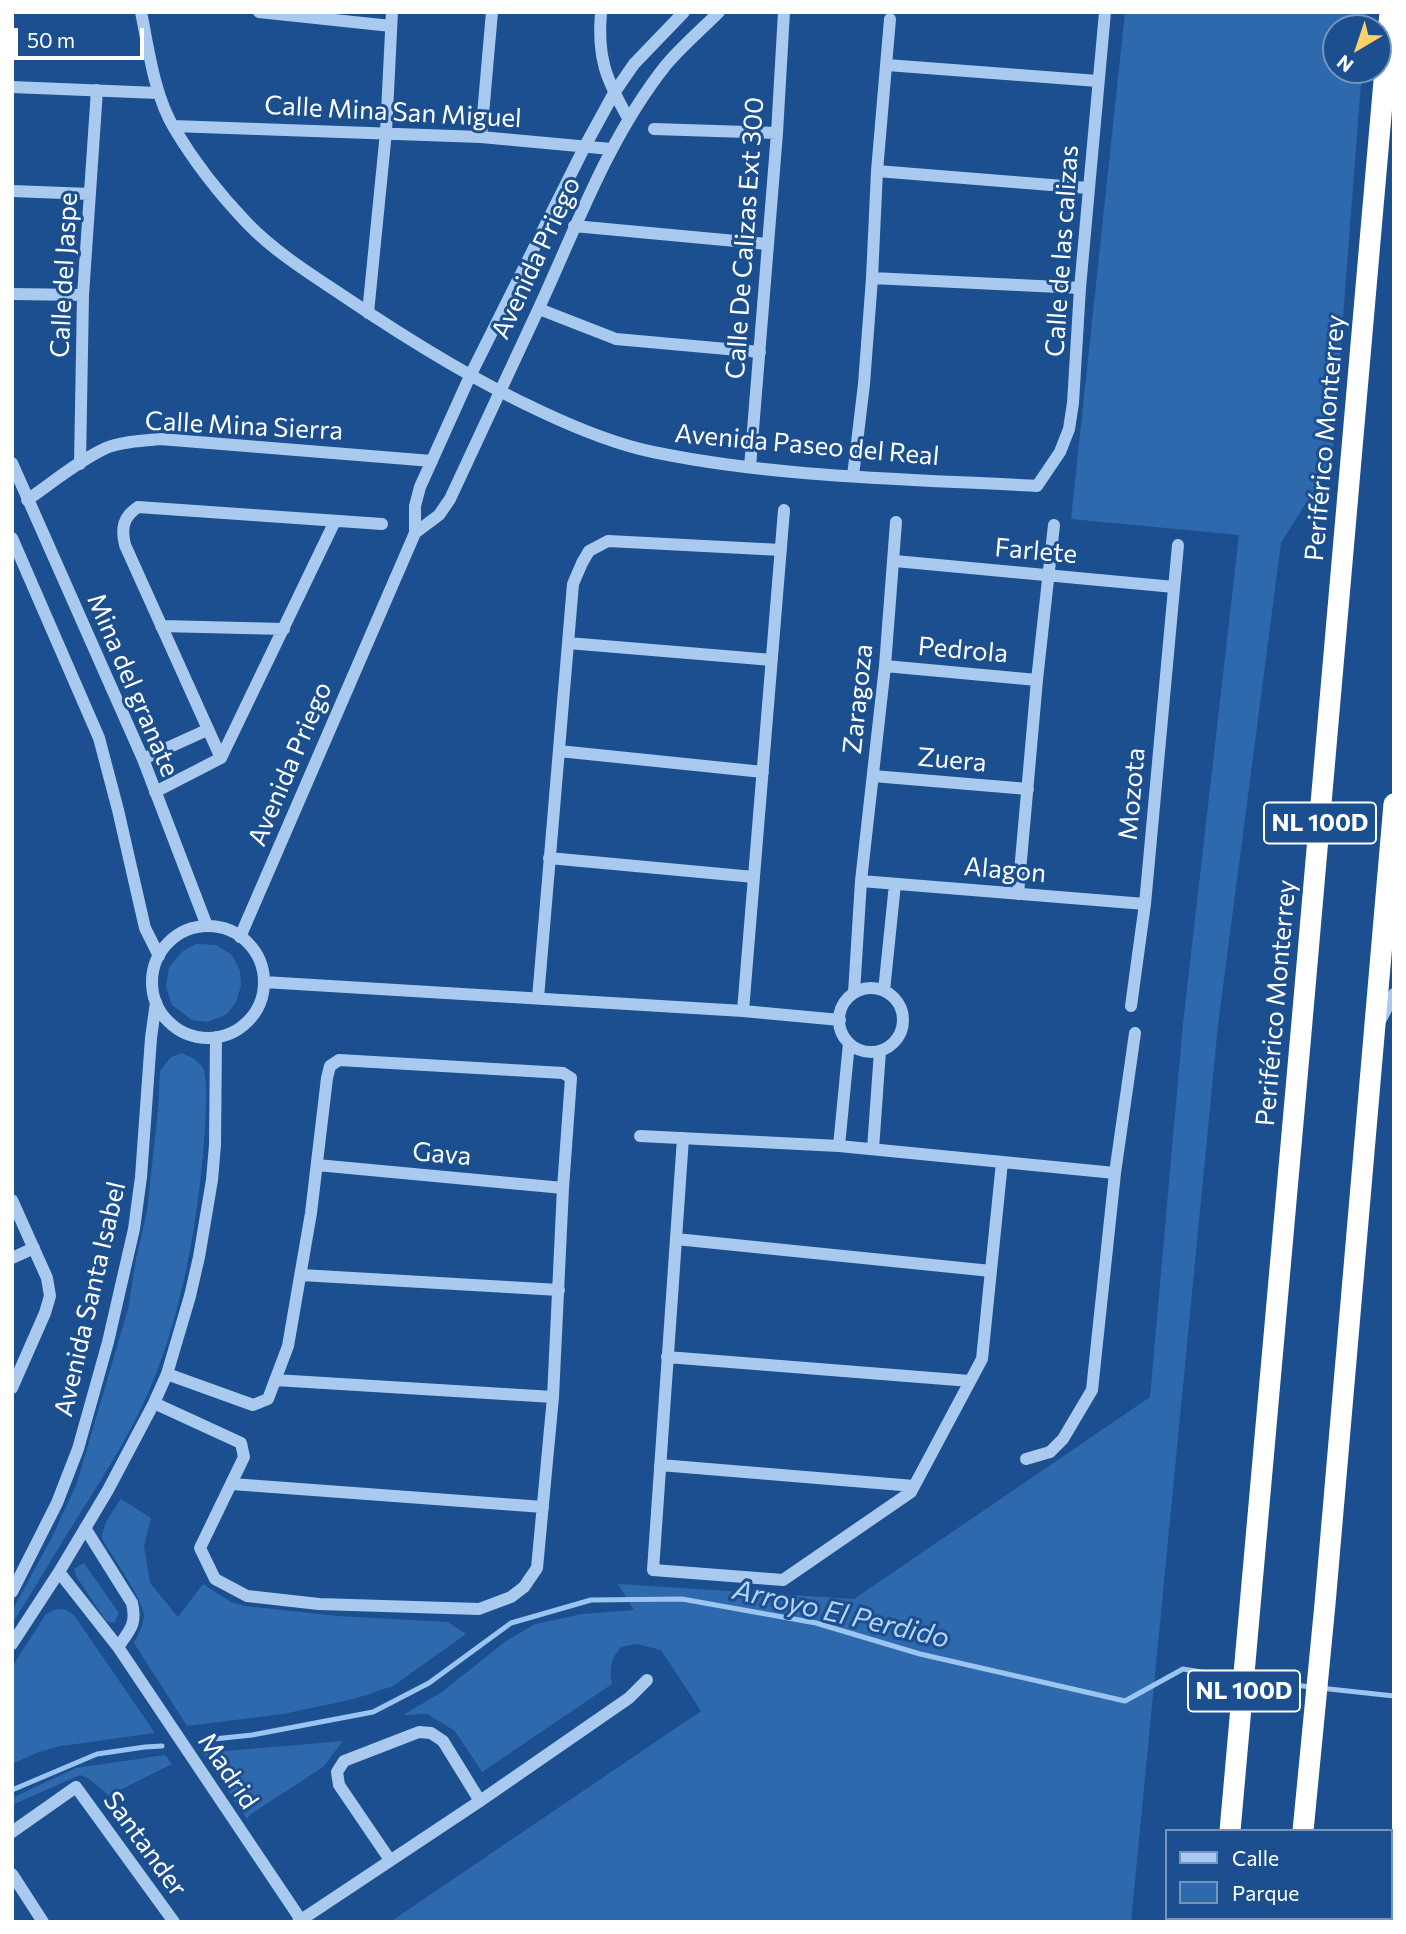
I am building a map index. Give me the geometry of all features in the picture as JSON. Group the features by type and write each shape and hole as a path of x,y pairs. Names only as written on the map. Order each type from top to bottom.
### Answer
{"highway":[{"name":"Periférico Monterrey","path":"1230,1829 1390,12"},
{"name":"NL 100D","path":"1303,1829 1394,804"}],"street":[{"name":"Avenida Paseo del Real","path":"141,12 158,93 173,126 208,180 250,226 300,267 368,313 499,392 566,423 651,452 750,467 853,476 1037,486"},
{"path":"259,12 391,26"},
{"path":"368,313 386,132 392,12"},
{"path":"481,137 492,12"},
{"path":"601,12 601,59 614,93 628,118"},
{"name":"Avenida Priego","path":"240,937 415,533 420,487 470,376 614,93 634,64 684,12"},
{"name":"Avenida Priego","path":"415,533 445,509 539,309 574,226 628,118 668,63 719,12"},
{"name":"Calle De Calizas Ext 300","path":"750,467 784,12"},
{"name":"Calle de las calizas","path":"1037,486 1060,452 1069,429 1073,403 1088,188 1105,12"},
{"path":"853,476 864,384 877,171 890,19"},
{"path":"887,65 1098,81"},
{"path":"12,87 158,93"},
{"name":"Calle del Jaspe","path":"80,464 83,295 97,90"},
{"name":"Calle Mina San Miguel","path":"173,126 386,132 481,137 611,149"},
{"path":"654,129 777,133"},
{"path":"877,171 1088,188"},
{"path":"12,191 90,194"},
{"path":"574,226 768,244"},
{"path":"872,278 1080,288"},
{"path":"12,294 83,295"},
{"path":"539,309 616,339 760,352"},
{"name":"Calle Mina Sierra","path":"27,500 107,447 160,439 432,461"},
{"name":"Mina del granate","path":"12,464 143,759 207,926"},
{"path":"221,758 125,545 122,533 124,521 138,507 382,524"},
{"path":"743,1011 784,510"},
{"path":"155,792 221,758 335,521"},
{"name":"Zaragoza","path":"854,993 861,881 886,666 896,522"},
{"path":"1018,894 1054,525"},
{"path":"12,538 99,738 145,928 159,956"},
{"path":"538,998 573,584 582,563 589,551 608,541 781,550"},
{"name":"Mozota","path":"1131,1006 1145,904 1178,545"},
{"name":"Farlete","path":"895,561 1174,587"},
{"path":"161,626 284,629"},
{"path":"568,643 772,660"},
{"name":"Pedrola","path":"886,666 1037,680"},
{"path":"143,759 207,730"},
{"path":"559,751 763,772"},
{"name":"Zuera","path":"873,776 1028,789"},
{"path":"550,858 754,877"},
{"name":"Alagon","path":"861,881 1145,904"},
{"path":"884,991 895,884"},
{"path":"207,926 219,927 240,937 258,956 264,982 263,995 251,1019 241,1028 216,1037 203,1038 178,1029 169,1022 156,1002 152,978 159,956 166,946 184,932 207,926"},
{"path":"264,982 743,1011 840,1020"},
{"path":"863,989 884,991 894,997 900,1006 903,1017 898,1038 880,1051 858,1049 842,1034 840,1020 843,1005 854,993 863,989"},
{"path":"1374,1031 1394,993"},
{"name":"Avenida Santa Isabel","path":"12,1592 57,1503 78,1449 108,1342 134,1229 156,1002"},
{"path":"1026,1459 1050,1452 1063,1439 1092,1390 1115,1173 1135,1032"},
{"path":"12,1644 59,1572 128,1456 167,1374 190,1296 212,1180 216,1037"},
{"path":"839,1146 849,1043"},
{"path":"873,1149 880,1051"},
{"path":"154,1403 241,1443 244,1457 200,1548 215,1579 247,1596 319,1604 479,1609 511,1597 524,1587 537,1568 543,1507 553,1397 571,1078 563,1073 339,1060 330,1066 311,1213 288,1346 268,1399 253,1405 167,1374"},
{"path":"640,1136 839,1146 1115,1173"},
{"path":"682,1138 653,1570 783,1580 911,1492 982,1359 1002,1162"},
{"name":"Gava","path":"317,1165 563,1188"},
{"path":"12,1200 47,1278 50,1296 12,1388"},
{"path":"676,1239 991,1271"},
{"path":"12,1258 34,1248"},
{"path":"301,1275 559,1290"},
{"path":"667,1357 970,1381"},
{"path":"275,1380 553,1397"},
{"path":"660,1465 914,1486"},
{"path":"232,1484 543,1507"},
{"path":"85,1528 132,1603 135,1617 132,1628 118,1647"},
{"name":"Madrid","path":"59,1572 118,1647 300,1921"},
{"path":"300,1921 629,1698 648,1680"},
{"path":"390,1860 339,1785 337,1772 344,1761 419,1732 431,1733 443,1741 480,1801"},
{"name":"Santander","path":"12,1832 76,1787 174,1922"},
{"path":"12,1874 43,1922"}],"green space":[{"path":"1125,12 1367,12 1322,14 1322,84 1361,84 1332,461 1281,543 1218,1025 1131,1922 390,1922 701,1711 661,1650 637,1644 621,1647 612,1664 612,1684 482,1772 455,1731 427,1714 403,1715 442,1692 506,1641 535,1624 582,1614 634,1610 618,1584 854,1599 1150,1397 1183,1024 1239,535 1071,519"},
{"path":"196,944 216,945 232,955 240,971 241,986 236,1002 227,1014 208,1022 192,1020 172,1005 166,987 169,967 183,951"},
{"path":"182,1053 196,1061 205,1074 204,1143 188,1259 167,1344 132,1427 12,1624 12,1611 52,1537 77,1483 128,1309 147,1211 160,1071 171,1057"},
{"path":"121,1499 151,1518 144,1546 150,1583 178,1617 203,1584 231,1602 245,1606 338,1616 448,1622 466,1634 393,1686 354,1699 283,1714 187,1726 134,1643 144,1617 140,1601 102,1539 106,1523"},
{"path":"84,1563 119,1613 114,1623 106,1621 76,1576 74,1569"},
{"path":"57,1609 74,1615 155,1733 61,1746 12,1764 12,1667 46,1614"},
{"path":"343,1741 323,1767 247,1819 203,1753"},
{"path":"165,1755 172,1764 120,1790 113,1799 88,1778 80,1775 12,1805 12,1798 76,1768"}],"waterway":[{"name":"Arroyo El Perdido","path":"214,1739 252,1735 373,1712 429,1683 511,1623 591,1600 682,1599 816,1623 920,1654 1125,1701 1183,1669 1238,1678"},
{"name":"Arroyo El Perdido","path":"1247,1679 1311,1687"},
{"name":"Arroyo El Perdido","path":"1320,1688 1394,1696"},
{"name":"Arroyo El Perdido","path":"12,1790 97,1754 162,1746"}]}
